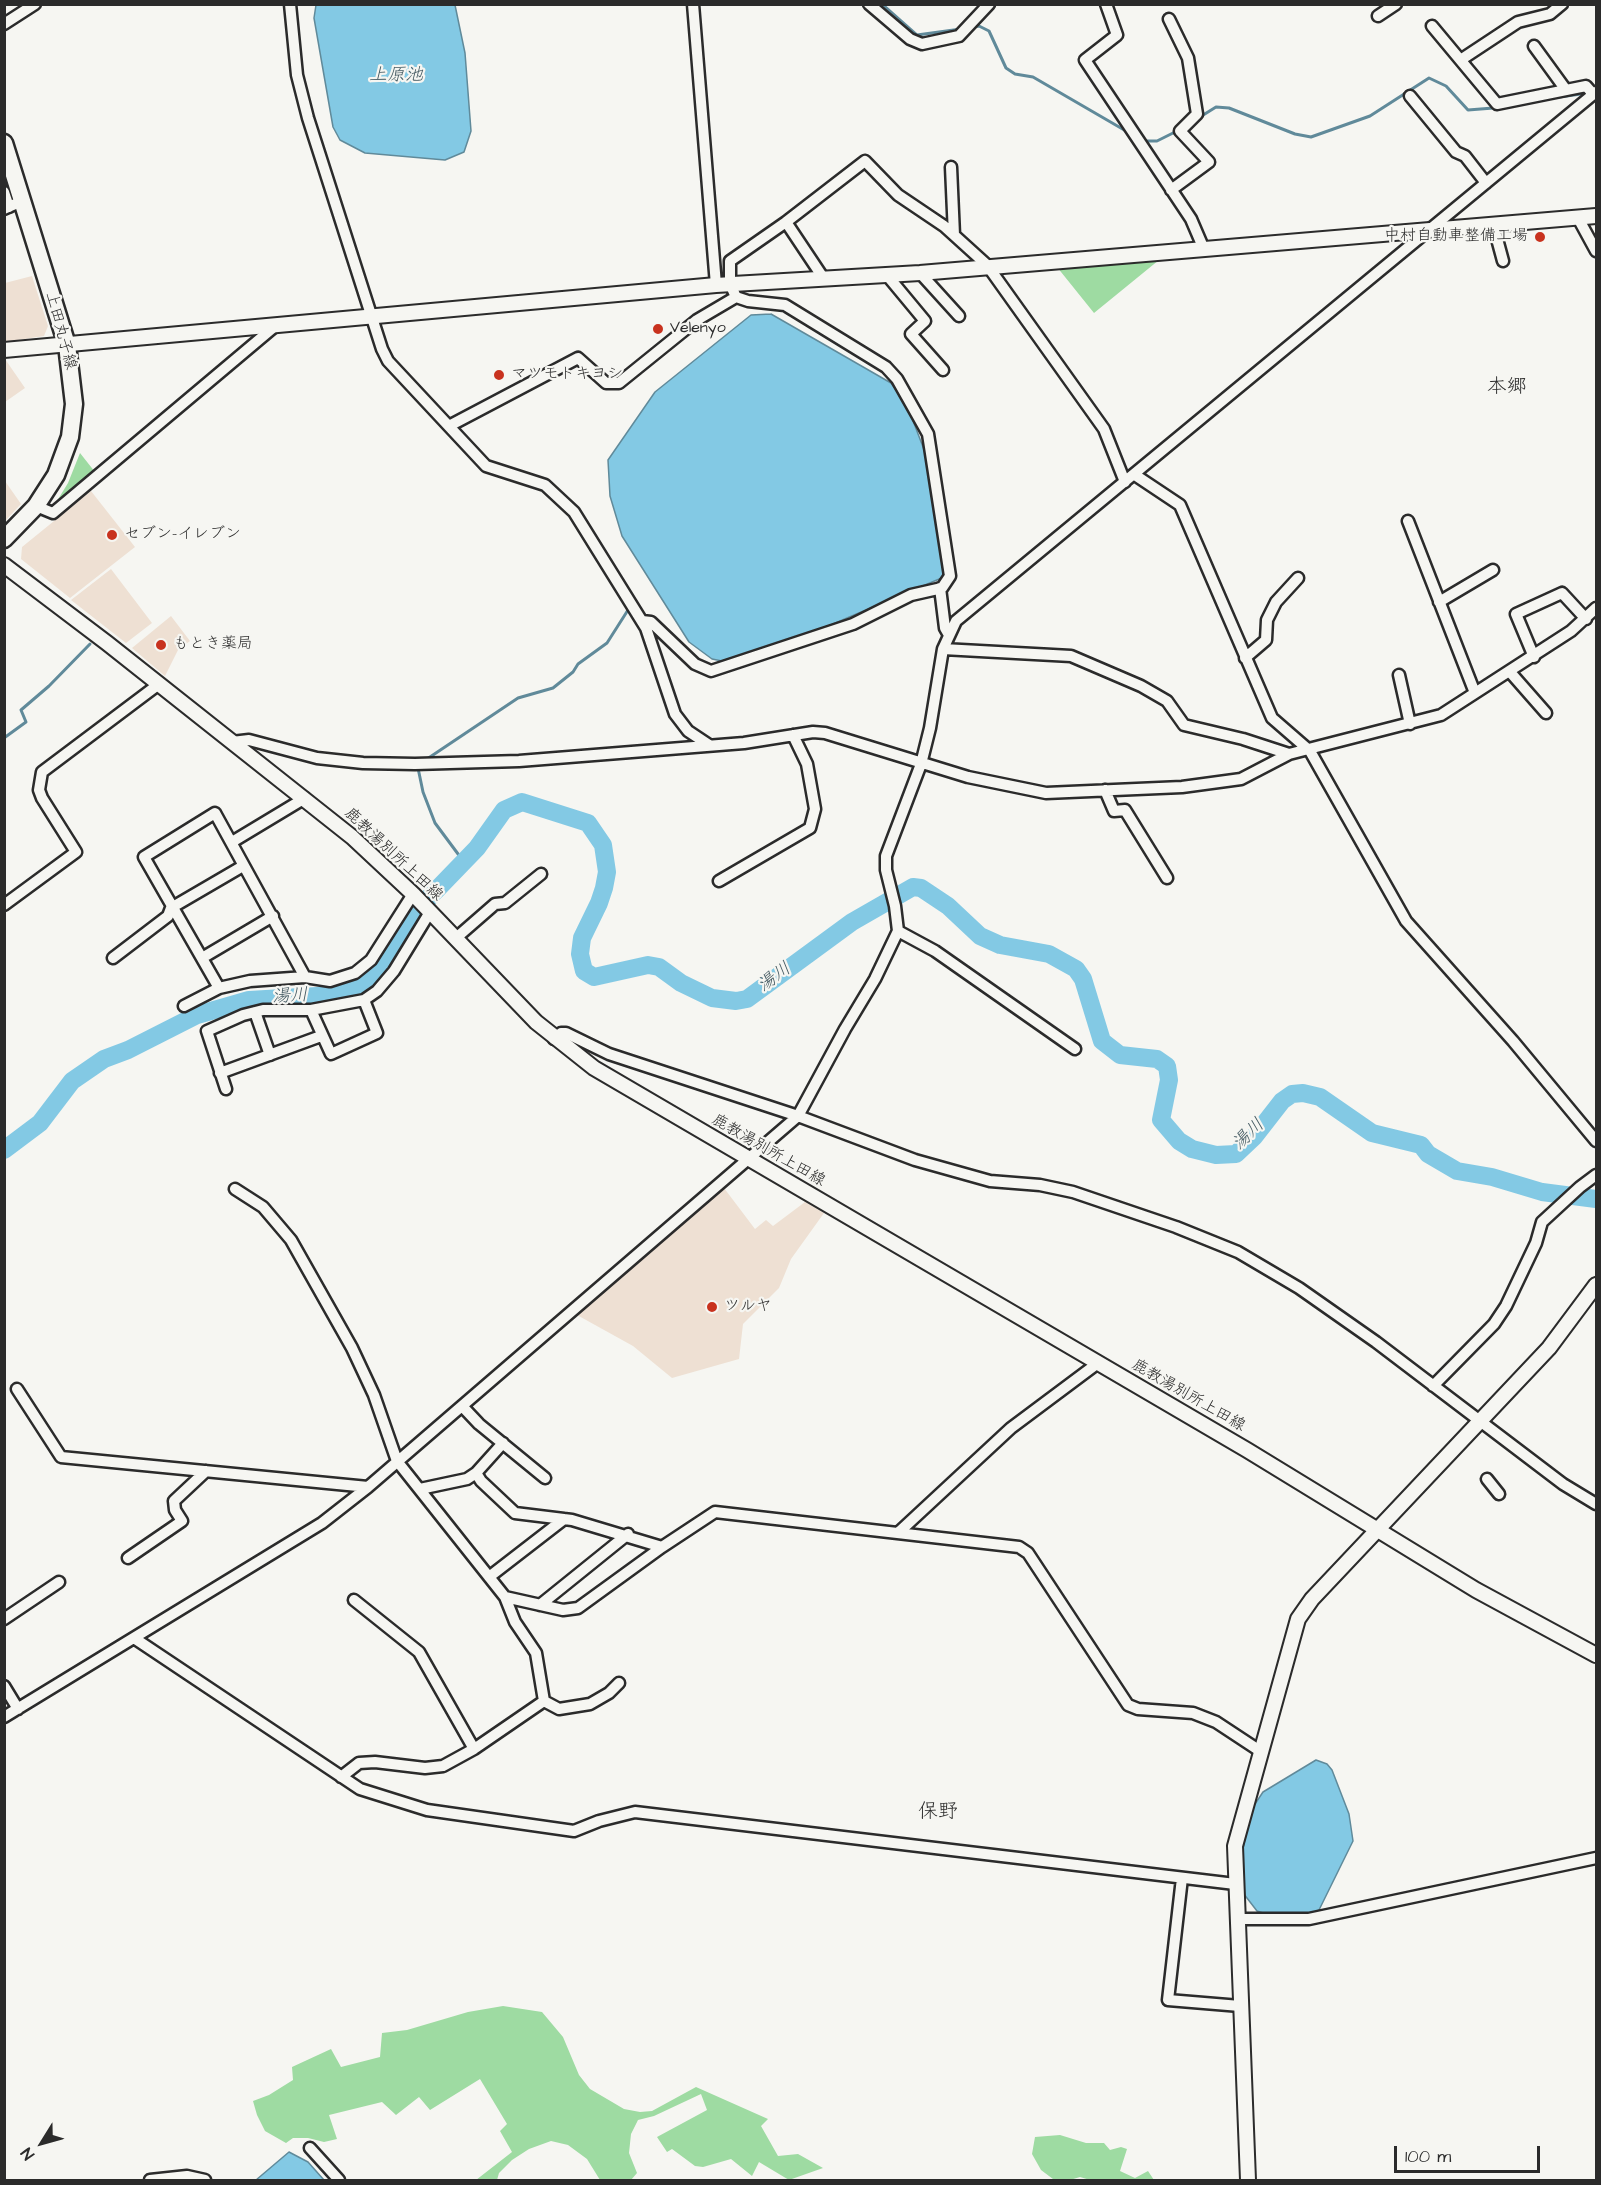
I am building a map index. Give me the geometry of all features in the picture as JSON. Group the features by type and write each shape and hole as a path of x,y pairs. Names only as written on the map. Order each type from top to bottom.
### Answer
{"main road":[{"name":"上田丸子線","path":"4,143 12,206 68,345 74,394 70,437 56,475 36,506 4,539"}],"street":[{"path":"4,24 35,4"},
{"path":"290,4 297,75 305,108 388,361 486,466 545,484 569,507 642,621 675,714 688,731 709,745"},
{"path":"693,4 728,289"},
{"path":"869,4 910,39 922,44 959,36 989,4"},
{"path":"1106,4 1117,35 1085,60 1191,219 1203,247"},
{"path":"1378,16 1396,4"},
{"path":"1462,59 1518,22 1550,14 1562,4"},
{"path":"1169,19 1188,58 1197,114 1180,131 1209,162 1171,190"},
{"path":"4,1717 288,1545 368,1487 798,1116 875,979 898,931 895,906 886,870 886,856 921,764 934,711 943,649 956,621 1136,475 1595,93 1586,86 1497,104 1462,59 1432,26"},
{"path":"1534,46 1566,90"},
{"path":"1410,96 1456,152 1465,156 1486,183"},
{"path":"449,426 578,358 606,383 619,383 697,320 728,289 730,261 786,222 866,160 898,195 954,235 987,265 1104,429 1125,482"},
{"path":"951,167 954,235"},
{"path":"4,192 12,206"},
{"path":"4,350 274,327 372,316 728,289 987,265 1596,216"},
{"path":"1578,218 1596,250"},
{"path":"786,222 824,279"},
{"path":"1494,224 1503,261"},
{"path":"920,273 959,316"},
{"path":"886,274 925,321 911,334 943,370"},
{"path":"642,621 651,622 695,664 711,671 842,628 911,595 940,588 950,576 928,434 897,379 886,367 785,305 748,301 728,289"},
{"path":"36,506 53,513 274,327"},
{"path":"1136,475 1180,505 1272,718 1310,751 1406,921 1513,1041 1596,1141"},
{"path":"1408,521 1475,693"},
{"name":"鹿教湯別所上田線","path":"4,565 352,837 415,896 554,1039 594,1068 1098,1363 1476,1590 1596,1655"},
{"path":"1439,602 1493,570"},
{"path":"1245,658 1266,640 1268,620 1276,602 1298,578"},
{"path":"940,588 945,628 949,635"},
{"path":"1534,657 1516,614 1562,593 1586,619"},
{"path":"231,742 249,740 273,748 352,762 415,764 519,761 744,743 813,732 838,735 921,764 1046,793 1182,787 1241,779 1289,754 1310,751 1441,715 1534,657 1586,619 1596,608"},
{"path":"943,649 1071,656 1142,686 1167,701 1184,725 1243,739 1289,754"},
{"path":"1510,672 1546,713"},
{"path":"1399,675 1410,724"},
{"path":"4,905 76,852 42,798 39,790 42,772 159,684"},
{"path":"719,881 810,828 815,809 807,764 793,735"},
{"path":"1105,790 1114,811 1125,810 1167,878"},
{"path":"232,842 305,798"},
{"path":"219,988 171,908 144,857 215,813 305,977"},
{"path":"113,958 168,916 171,908 243,866"},
{"path":"456,938 495,904 505,903 540,874"},
{"path":"184,1006 219,988 250,981 305,977 330,981 355,974 370,960 415,896"},
{"path":"226,1089 207,1031 255,1012 311,1010 363,1000 377,991 394,971 429,911"},
{"path":"202,958 273,916"},
{"path":"898,931 934,951 1075,1049"},
{"path":"311,1010 331,1054 377,1033 363,1000"},
{"path":"255,1012 270,1055"},
{"path":"554,1039 561,1033 566,1033 609,1054 798,1116 915,1160 990,1182 1055,1187 1074,1192 1176,1227 1238,1252 1299,1288 1479,1419 1563,1484 1596,1504"},
{"path":"220,1072 321,1036"},
{"path":"1433,1386 1494,1324 1521,1274 1542,1222 1563,1201 1596,1175"},
{"path":"235,1189 263,1207 291,1240 352,1348 374,1395 397,1461 505,1597 515,1622 536,1653 544,1701"},
{"path":"1248,2181 1235,1846 1298,1619 1312,1599 1549,1347 1596,1285"},
{"path":"900,1532 1011,1428 1098,1363"},
{"path":"18,1389 61,1457 368,1487"},
{"path":"462,1406 545,1478"},
{"path":"420,1489 467,1479 476,1473 503,1443"},
{"path":"128,1558 182,1521 175,1510 174,1502 206,1471"},
{"path":"476,1473 481,1481 515,1513 564,1519 628,1534 662,1546"},
{"path":"1487,1479 1499,1494"},
{"path":"505,1597 563,1610 578,1608 662,1546 715,1512 1019,1547 1028,1553 1128,1705 1138,1709 1193,1713 1216,1722 1260,1751"},
{"path":"489,1577 564,1519"},
{"path":"540,1605 628,1534"},
{"path":"4,1619 59,1582"},
{"path":"354,1600 419,1652 474,1749"},
{"path":"134,1638 360,1789 427,1810 574,1831 599,1821 635,1812 1235,1884"},
{"path":"544,1701 559,1709 590,1704 609,1693 619,1683"},
{"path":"4,1686 18,1709"},
{"path":"341,1777 359,1763 375,1762 426,1768 443,1766 474,1749 544,1701"},
{"path":"1238,1919 1309,1919 1596,1858"},
{"path":"1182,1878 1168,2000 1240,2006"},
{"path":"310,2148 339,2181"},
{"path":"150,2181 186,2176 205,2181"}],"shaded area":[{"path":"32,276 48,326 44,336 5,342 5,283"},
{"path":"4,359 25,388 5,402"},
{"path":"5,481 21,504 4,521"},
{"path":"91,491 135,547 70,598 21,559 22,547"},
{"path":"111,569 152,623 126,643 71,600"},
{"name":"もとき薬局","path":"171,616 190,641 178,650 165,676 132,648"},
{"path":"724,1188 755,1229 766,1220 773,1226 805,1202 824,1213 791,1259 779,1288 743,1324 739,1359 672,1378 633,1346 577,1315"}],"green space":[{"path":"1159,260 1094,313 1057,267"},
{"path":"80,453 95,472 54,506 68,483"},
{"path":"503,2006 542,2012 563,2037 579,2075 590,2089 624,2109 640,2112 652,2111 696,2087 768,2119 761,2126 778,2156 798,2154 823,2168 789,2180 759,2162 752,2176 731,2159 703,2167 695,2166 672,2149 667,2152 657,2137 707,2110 701,2094 654,2116 638,2120 631,2134 629,2153 637,2173 631,2180 600,2180 587,2159 568,2145 551,2141 529,2149 512,2160 499,2173 497,2180 476,2180 512,2152 500,2131 507,2124 480,2079 430,2110 419,2097 396,2115 382,2102 329,2115 337,2139 324,2142 308,2138 293,2138 286,2143 265,2131 257,2115 253,2101 269,2095 293,2080 292,2067 331,2049 341,2067 380,2057 382,2033 407,2030 468,2012"},
{"path":"1060,2135 1086,2143 1104,2143 1110,2150 1121,2147 1127,2149 1120,2171 1135,2178 1148,2171 1154,2180 1090,2180 1080,2177 1070,2180 1053,2179 1041,2170 1032,2154 1035,2137"}],"water":[{"name":"上原池","path":"316,5 455,5 465,53 471,131 464,152 445,160 365,153 340,140 333,127 314,18"},
{"path":"771,314 891,383 907,405 928,460 944,577 788,643 722,661 712,659 689,642 622,536 610,496 608,460 655,392 751,315"},
{"path":"1316,1760 1327,1764 1332,1770 1349,1814 1353,1841 1319,1910 1313,1913 1266,1914 1257,1911 1240,1889 1241,1858 1251,1810 1263,1792"},
{"path":"289,2152 308,2162 324,2180 256,2180"}],"waterway":[{"path":"882,4 917,35 961,29"},
{"path":"974,27 979,26 989,31 1006,68 1015,74 1033,77 1126,131"},
{"path":"1200,117 1216,107 1229,108 1295,134 1311,137 1370,116 1429,78 1446,86 1468,110 1506,107"},
{"path":"1559,97 1581,94"},
{"path":"1144,141 1157,141 1177,131"},
{"path":"427,759 518,698 553,688 573,672 578,664 607,643 628,610"},
{"path":"4,738 26,722 21,710 49,686 90,644"},
{"path":"418,768 423,792 435,823 464,862"},
{"name":"湯川","path":"4,1150 40,1123 72,1081 104,1059 128,1050 197,1015 249,1000 334,995 361,985 382,968 419,908 477,848 504,810 522,802 588,823 603,845 607,872 604,888 582,938 580,954 584,971 594,977 648,965 659,967 681,983 712,998 736,1001 747,999 852,922 913,887 921,888 948,906 980,936 1000,945 1049,954 1076,969 1083,979 1102,1041 1120,1055 1157,1059 1167,1066 1169,1080 1161,1120 1179,1141 1192,1149 1216,1155 1236,1154 1254,1137 1282,1101 1292,1094 1303,1093 1320,1097 1372,1133 1421,1145 1428,1154 1457,1171 1492,1177 1542,1192 1596,1199"}],"place":[{"name":"中村自動車整備工場","path":"1540,237"},
{"name":"Velenyo","path":"658,329"},
{"name":"マツモトキヨシ","path":"499,375"},
{"name":"セブン-イレブン","path":"112,535"},
{"name":"もとき薬局","path":"161,645"},
{"name":"ツルヤ","path":"712,1307"}],"district":[{"name":"本郷","path":"1507,388"},
{"name":"保野","path":"938,1813"}]}
